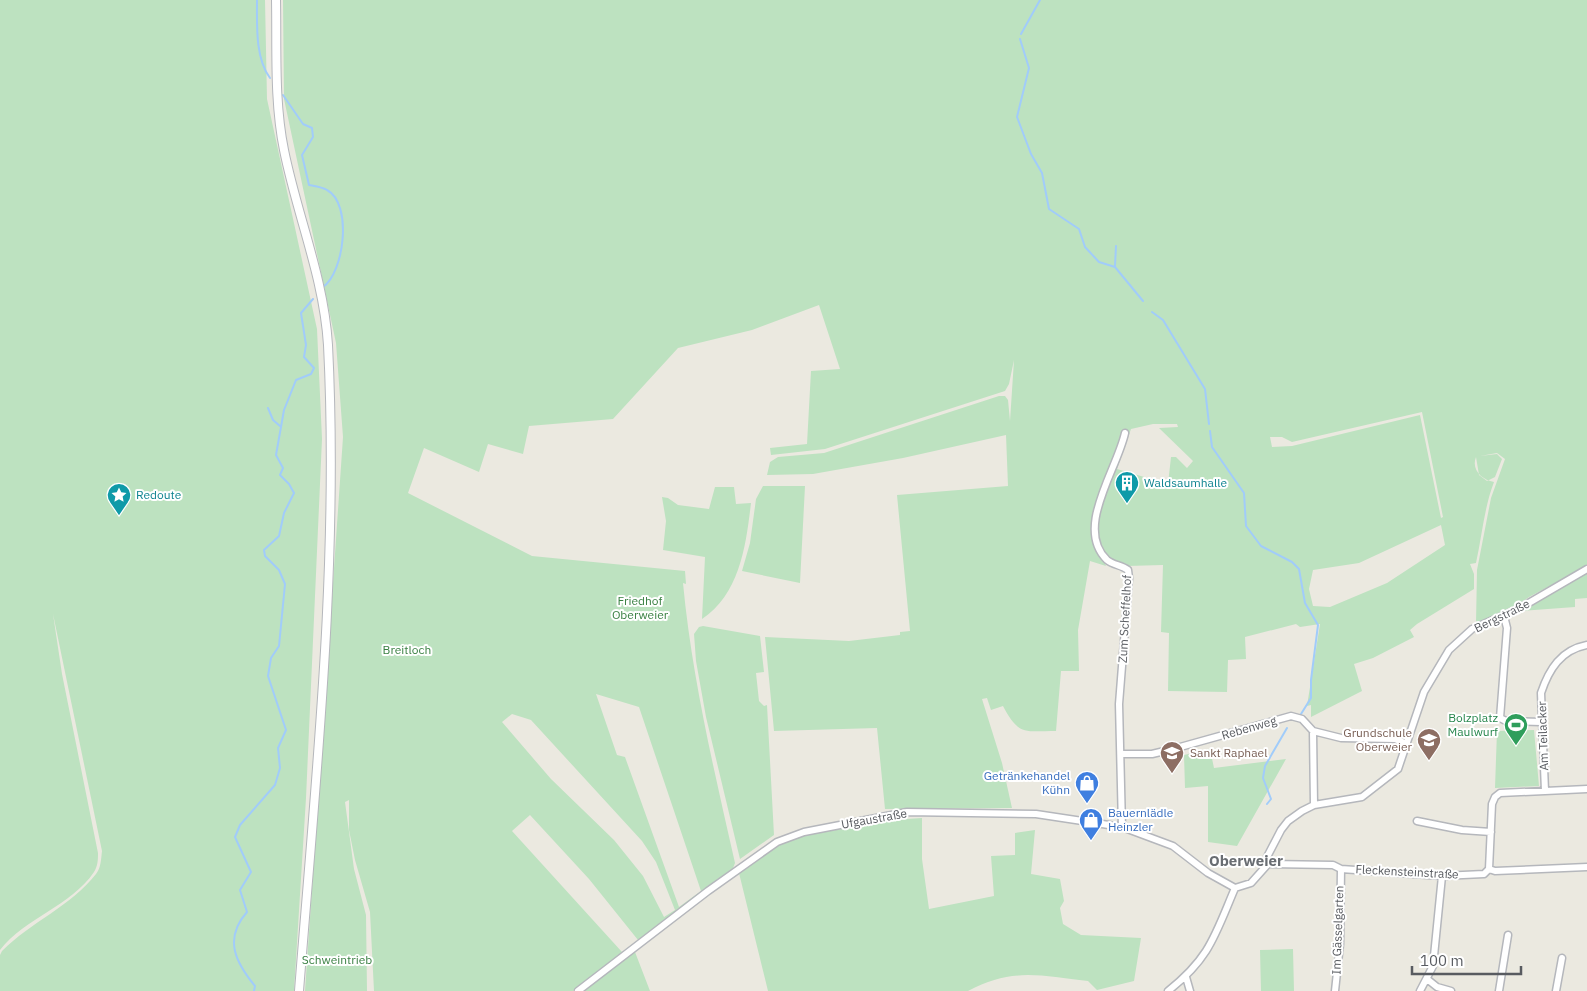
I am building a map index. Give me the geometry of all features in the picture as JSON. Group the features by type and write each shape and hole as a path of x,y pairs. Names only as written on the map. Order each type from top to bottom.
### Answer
{"street":[{"path":"276,0 278,99 283,148 316,275 323,310 328,343 330,416 328,583 322,701 300,991"},
{"name":"Zum Scheffelhof","path":"1122,827 1119,704 1129,578 1128,570 1122,565 1110,562 1104,557 1094,534 1094,518 1125,433"},
{"name":"Bergstraße","path":"1268,864 1267,857 1288,820 1314,805 1362,797 1398,769 1424,692 1448,650 1472,629 1504,616 1587,569"},
{"path":"1504,616 1507,628 1500,718 1541,722"},
{"name":"Am Teilacker","path":"1545,791 1541,694 1555,663 1576,647 1587,645"},
{"name":"Rebenweg","path":"1121,754 1152,754 1166,751 1291,716 1302,719 1313,731 1341,738 1395,739 1407,744"},
{"path":"1313,731 1314,805"},
{"path":"1489,869 1492,804 1495,796 1500,792 1587,789"},
{"name":"Ufgaustraße","path":"578,991 740,867 777,842 794,834 919,812 1036,814 1122,827 1173,846 1208,873 1236,888"},
{"path":"1416,821 1462,830 1491,832"},
{"path":"1168,991 1186,977 1208,951 1236,888 1251,883 1268,864"},
{"name":"Fleckensteinstraße","path":"1268,864 1333,865 1341,869 1442,876 1484,874 1489,869 1495,871 1587,867"},
{"name":"Im Gässelgarten","path":"1335,991 1340,944 1341,869"},
{"path":"1420,991 1433,966 1442,876"},
{"path":"1499,991 1508,935"},
{"path":"1556,991 1562,958"},
{"path":"1186,977 1190,991"},
{"path":"1427,979 1437,987 1451,991"}],"green space":[{"path":"0,0 265,0 267,99 317,329 322,439 306,798 294,991 0,991 0,955 2,951 25,931 63,905 86,885 99,869 102,851 53,614 62,674 98,853 98,862 94,872 73,894 22,929 0,950"},
{"path":"283,0 1587,0 1587,566 1529,597 1507,612 1476,623 1477,570 1491,498 1505,459 1497,453 1480,456 1497,454 1502,459 1495,477 1488,480 1494,482 1485,512 1476,563 1470,564 1474,574 1474,589 1417,624 1410,630 1414,637 1373,658 1354,664 1362,691 1311,717 1311,705 1307,706 1320,624 1300,627 1296,624 1245,637 1246,659 1228,660 1227,692 1168,691 1169,633 1161,632 1163,565 1127,566 1109,559 1096,534 1095,527 1091,536 1106,566 1090,561 1078,630 1079,671 1061,671 1056,731 1024,730 1014,723 1003,706 991,710 987,698 982,699 1002,763 1012,808 885,809 877,728 774,731 765,637 849,641 900,635 900,632 910,631 897,495 1008,486 1006,435 903,458 813,474 767,475 770,462 778,457 824,453 999,396 1005,396 1008,400 1010,421 1014,360 1009,384 1005,391 825,449 771,455 770,448 807,444 811,371 840,369 819,305 752,330 678,348 613,419 529,426 523,454 488,444 479,472 424,448 408,493 532,556 685,571 686,584 683,583 692,654 704,724 735,863 733,868 573,991 374,991 370,912 355,860 349,830 349,800 345,802 354,869 366,915 367,991 305,991 343,437 336,343 284,99","holes":["1422,412 1443,517 1441,518 1420,415 1292,446 1272,447 1270,437 1282,437 1292,442","1153,424 1177,424 1178,427 1159,428 1193,461 1187,468 1176,457 1171,457 1168,484 1117,469 1131,429","1476,457 1479,474 1475,466","1441,525 1445,545 1387,583 1330,607 1313,606 1309,589 1313,570 1359,563","596,694 639,707 701,891 679,907 625,757 617,755","512,714 531,720 642,841 656,862 675,910 664,917 643,876 614,840 551,779 502,722","530,815 589,879 638,940 622,952 512,831"]},
{"path":"763,486 805,486 800,583 742,571 750,543 756,499"},
{"path":"715,487 734,487 736,504 751,503 747,535 733,582 715,609 702,619 705,557 663,550 666,521 662,497 668,498 678,505 709,509"},
{"path":"1587,571 1587,598 1575,599 1575,607 1520,611"},
{"path":"703,626 760,636 764,672 756,673 759,701 764,706 767,705 774,835 740,859 706,717 696,661 694,634 699,627"},
{"name":"Bolzplatz Maulwurf","path":"1534,730 1539,786 1495,788 1497,731"},
{"path":"1210,749 1214,768 1286,759 1237,846 1208,842 1208,786 1185,788 1184,755"},
{"path":"922,818 922,859 929,909 994,896 991,856 1015,855 1015,833 1035,830 1031,874 1060,879 1064,901 1060,908 1063,924 1081,935 1141,938 1134,981 1097,990 1088,981 1027,975 1013,976 984,983 968,991 768,991 739,873 775,846 791,838 892,820"},
{"path":"1293,949 1294,991 1261,991 1260,950"},
{"path":"635,952 650,991 582,991"}],"waterway":[{"path":"257,0 259,51 265,70 270,78"},
{"path":"1021,34 1040,0"},
{"path":"1020,39 1029,68 1017,117 1031,154 1042,173 1049,209 1079,229 1085,247 1099,262 1115,267 1143,301"},
{"path":"283,95 303,124 312,128 313,137 302,155 309,185 327,190 335,198 343,223 343,238 336,268 323,287"},
{"path":"1115,266 1116,246"},
{"path":"254,991 255,986 242,969 235,951 235,932 247,912 240,890 251,872 235,837 240,825 275,785 280,768 278,748 286,730 268,676 271,658 279,646 285,584 279,570 265,556 264,550 279,536 284,513 294,493 289,484 280,475 283,468 276,455 284,410 296,380 311,374 314,368 304,357 306,345 301,313 313,299"},
{"path":"1152,312 1163,320 1205,389 1209,424"},
{"path":"268,408 273,420 280,426"},
{"path":"1210,431 1212,447 1244,493 1246,526 1261,546 1292,562 1299,569 1305,603 1318,625 1311,680 1311,698 1301,714"},
{"path":"1267,804 1271,799 1263,778 1265,766 1287,728"}],"place":[{"name":"Waldsaumhalle","path":"1127,504"},
{"name":"Redoute","path":"119,516"},
{"name":"Bolzplatz Maulwurf","path":"1516,746"},
{"name":"Grundschule Oberweier","path":"1429,761"},
{"name":"Sankt Raphael","path":"1172,774"},
{"name":"Getränkehandel Kühn","path":"1087,804"},
{"name":"Bauernlädle Heinzler","path":"1091,841"}],"district":[{"name":"Oberweier","path":"1246,861"}],"park label":[{"name":"Friedhof Oberweier","path":"640,608"},
{"name":"Breitloch","path":"407,650"},
{"name":"Schweintrieb","path":"337,960"}]}
